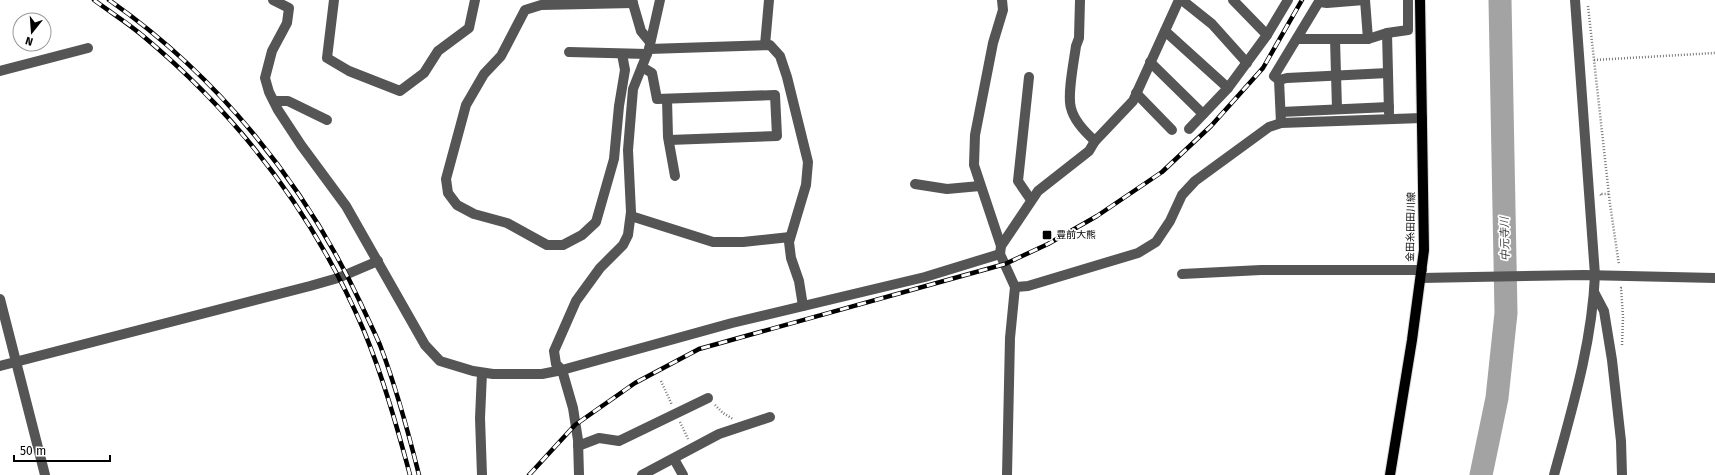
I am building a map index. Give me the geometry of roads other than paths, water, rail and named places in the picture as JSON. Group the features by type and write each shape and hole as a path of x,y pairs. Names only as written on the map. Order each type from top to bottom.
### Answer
{"main road":[{"name":"金田糸田田川線","path":"1390,475 1424,275 1420,0"}],"street":[{"path":"272,0 289,8 287,23 272,51 265,78 274,101 301,145 346,206 425,345 440,361 482,373 493,374 542,374 562,370 732,323 925,277 1000,250 1038,191 1089,151 1095,141 1133,101 1179,0"},
{"path":"334,0 328,58 349,71 400,91 424,73 438,51 469,28 474,0"},
{"path":"579,475 578,446 573,408 562,370 556,364 554,351 576,301 600,268 623,245 628,235 631,216 628,150 633,89 649,48 655,28 660,0"},
{"path":"765,45 769,0"},
{"path":"1002,0 1002,10 993,43 975,135 974,165 1000,250 1015,287 1010,338 1007,475"},
{"path":"1080,0 1079,38 1075,53 1070,99 1071,109 1086,132 1095,141"},
{"path":"1182,0 1212,24 1247,63"},
{"path":"1233,0 1267,35"},
{"path":"1188,129 1228,88 1267,35 1288,0"},
{"path":"1281,123 1279,80 1274,76 1320,1 1327,4 1365,0 1368,39"},
{"path":"1297,39 1368,39 1387,33 1408,30 1408,0"},
{"path":"1554,475 1583,368 1595,275 1575,0"},
{"path":"622,54 625,70 619,106 614,159 596,222 587,231 563,245 547,245 507,223 474,214 457,205 448,193 446,179 466,105 484,74 501,56 525,10 541,5 632,1 641,31 649,48"},
{"path":"1165,31 1228,88"},
{"path":"1387,33 1389,119"},
{"path":"1335,39 1337,109"},
{"path":"569,52 622,54 649,48 770,45 780,56 788,77 808,162 806,185 788,242 791,258 799,281 803,306"},
{"path":"0,71 88,48"},
{"path":"1150,62 1203,114"},
{"path":"642,67 652,73 657,99 775,95 778,136 669,140"},
{"path":"1279,80 1287,78 1388,73"},
{"path":"1029,77 1018,181 1031,200"},
{"path":"1136,93 1172,130"},
{"path":"667,99 669,140 675,176"},
{"path":"274,101 288,101 327,120"},
{"path":"1281,112 1389,107"},
{"path":"1015,287 1028,286 1138,253 1156,242 1170,221 1182,195 1195,181 1269,127 1281,123 1422,118"},
{"path":"915,184 947,189 980,186"},
{"path":"631,216 713,242 743,242 790,237"},
{"path":"0,366 310,286 338,278 378,261"},
{"path":"1182,274 1261,270 1424,275 1595,275 1715,278"},
{"path":"1594,292 1604,311 1612,360 1621,441 1622,475"},
{"path":"0,299 45,475"},
{"path":"482,373 480,418 482,475"},
{"path":"578,446 599,438 618,441 708,398"},
{"path":"642,475 719,434 770,417"},
{"path":"674,459 683,475"}],"waterway":[{"name":"中元寺川","path":"1481,475 1497,398 1506,313 1500,0"}],"railway":[{"path":"94,0 143,36 178,67 211,100 242,134 271,170 298,208 322,248 364,331 395,420 410,475"},
{"path":"109,0 149,30 222,98 255,136 285,175 313,217 339,260 380,345 411,442 419,475"},
{"path":"529,475 575,425 635,383 699,349 1005,264 1048,244 1097,216 1162,172 1211,126 1263,68 1302,0"}],"place":[{"name":"豊前大熊","path":"1047,235"}]}
